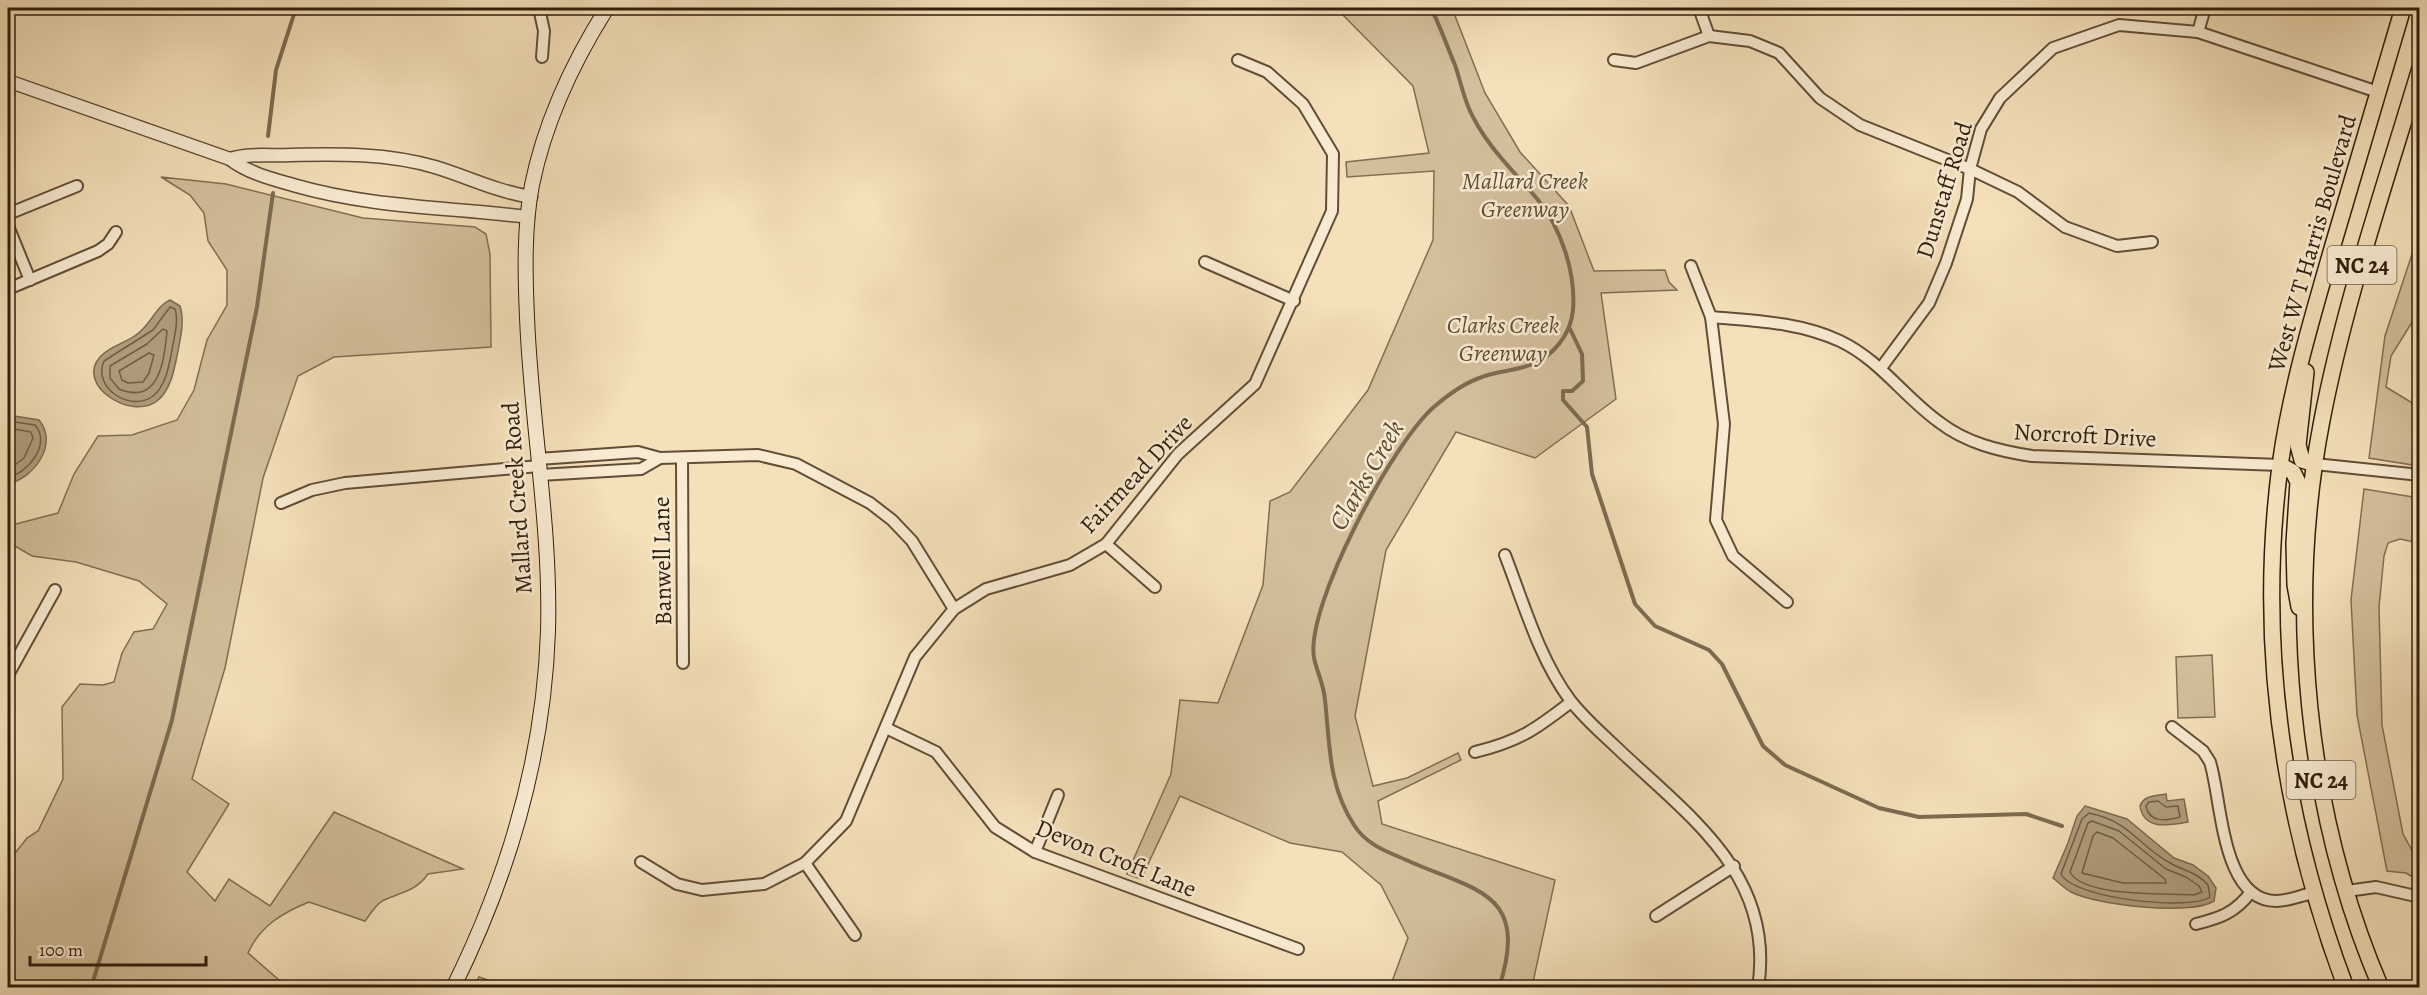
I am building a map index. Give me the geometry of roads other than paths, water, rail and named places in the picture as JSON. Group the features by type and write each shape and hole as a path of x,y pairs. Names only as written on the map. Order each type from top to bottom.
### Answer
{"main road":[{"name":"Mallard Creek Road","path":"453,987 483,923 503,868 528,783 538,728 548,630 547,577 527,329 528,217 531,197 539,158 560,96 607,8"},
{"name":"West W T Harris Boulevard","path":"2346,987 2313,893 2288,787 2273,660 2273,546 2280,465 2309,330 2403,8"},
{"name":"NC 24","path":"2381,987 2348,891 2322,786 2306,645 2307,564 2315,464 2322,422 2348,311 2420,68"},
{"path":"2309,330 2298,445 2302,460 2315,464"},
{"path":"2280,465 2293,472 2298,482 2295,585 2306,645"}],"street":[{"path":"539,8 545,34 542,57"},
{"path":"1699,8 1709,36"},
{"path":"2198,32 2205,8"},
{"name":"Dunstaff Road","path":"1881,368 1929,303 1967,199 1970,169 1981,129 2000,98 2053,48 2119,25 2198,32 2378,92"},
{"path":"1614,60 1636,63 1709,36 1750,41 1779,54 1820,98 1860,125 1970,169 2018,192 2065,228 2117,246 2152,242"},
{"name":"Fairmead Drive","path":"641,862 677,884 702,890 764,884 805,863 846,820 915,657 954,609 986,589 1070,565 1106,544 1178,454 1255,384 1294,302 1332,211 1333,154 1303,104 1267,72 1238,60"},
{"path":"8,81 231,159 247,170 274,179 363,202 528,217"},
{"path":"231,159 248,156 319,154 381,156 424,164 498,191 531,197"},
{"path":"8,214 77,186"},
{"path":"8,226 30,280"},
{"path":"8,289 98,251 108,244 116,232"},
{"path":"1205,262 1294,302"},
{"path":"1691,266 1711,317 1724,424 1716,520 1733,556 1787,602"},
{"name":"Norcroft Drive","path":"1711,317 1792,323 1842,342 1881,368 1939,422 1997,450 2032,456 2280,465"},
{"path":"281,503 312,490 345,483 539,467 638,452 660,458 758,455 796,464 823,476 870,503 892,520 912,541 954,609"},
{"path":"539,467 641,469 660,458"},
{"name":"Banwell Lane","path":"682,458 682,663"},
{"path":"2315,464 2420,474"},
{"path":"1106,544 1155,587"},
{"path":"1505,555 1548,663 1571,702 1706,833 1734,866 1756,915 1760,940 1759,986 1775,987"},
{"path":"8,675 55,590"},
{"path":"1476,752 1515,741 1532,732 1571,702"},
{"name":"Devon Croft Lane","path":"886,728 936,752 995,827 1035,852 1298,950"},
{"path":"2171,731 2184,736 2203,751 2210,762 2233,866 2241,883 2251,892 2277,902 2313,893"},
{"path":"1035,852 1058,795"},
{"path":"805,863 855,935"},
{"path":"1656,916 1734,866"},
{"path":"2348,891 2376,887 2420,897"},
{"path":"2200,926 2237,909 2251,892"}],"water":[{"path":"170,300 180,306 182,325 171,380 165,392 157,401 146,406 121,403 109,397 100,388 95,378 94,368 100,357 107,350 141,331"},
{"path":"8,415 39,420 46,439 45,449 35,467 18,481 8,484"},
{"path":"2166,794 2167,801 2184,799 2188,822 2166,825 2152,823 2142,814 2140,806 2144,800"},
{"path":"2085,806 2127,819 2174,858 2193,865 2208,876 2216,888 2214,901 2185,908 2143,907 2083,897 2066,889 2053,878 2077,816"}],"waterway":[{"path":"268,136 276,70 296,8"},
{"name":"Clarks Creek","path":"1431,8 1455,65 1473,117 1495,150 1546,211 1560,237 1572,281 1572,319 1565,336 1546,356 1530,365 1469,382 1435,406 1418,424 1376,487 1338,564 1323,601 1315,634 1314,658 1324,694 1335,780 1345,810 1359,832 1376,846 1474,888 1490,899 1502,913 1507,931 1507,956 1499,988"},
{"path":"91,988 172,720 257,307 273,193"},
{"path":"1570,329 1582,354 1583,381 1572,391 1563,391 1563,400 1587,427 1592,474 1635,604 1655,626 1709,650 1722,664 1763,746 1785,765 1879,808 1919,817 2026,814 2062,826"}],"park label":[{"name":"Mallard Creek Greenway","path":"1525,195"},
{"name":"Clarks Creek Greenway","path":"1503,339"}]}
